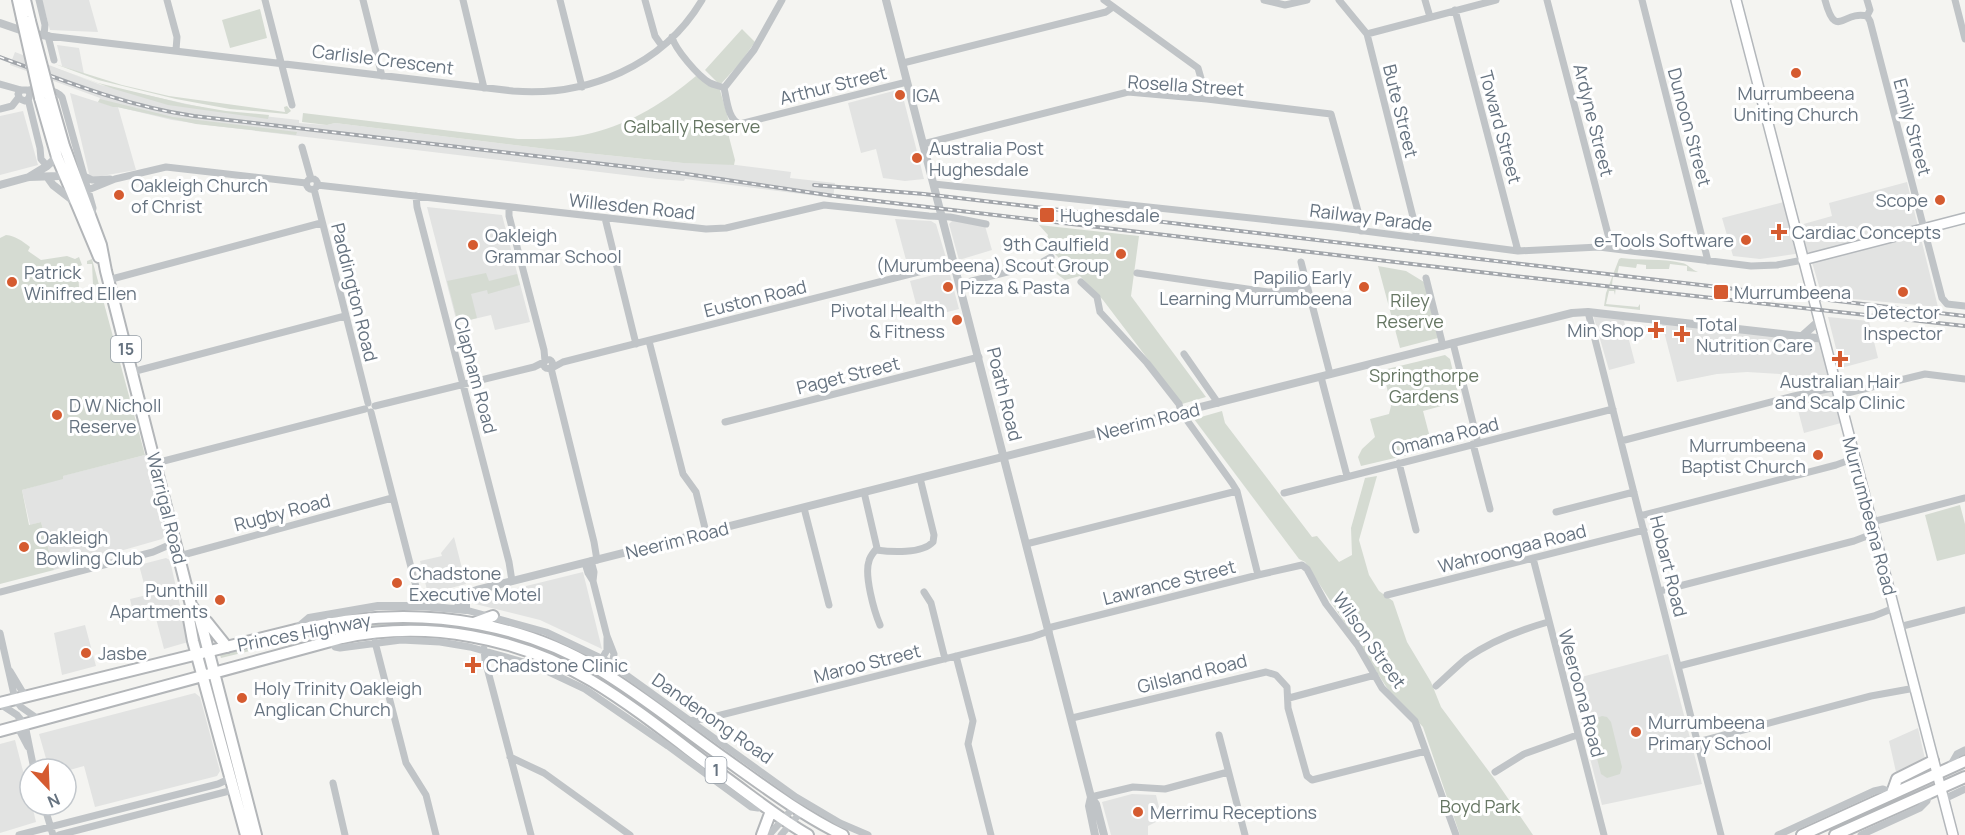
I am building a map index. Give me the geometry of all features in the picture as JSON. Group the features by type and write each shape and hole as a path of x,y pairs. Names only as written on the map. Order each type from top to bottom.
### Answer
{"highway":[{"name":"Warrigal Road","path":"18,0 26,20"},
{"name":"Warrigal Road","path":"25,0 31,95 57,157 68,171 75,202 107,275"},
{"name":"Warrigal Road","path":"31,95 92,217 101,245 191,605 199,616 209,651 256,835"},
{"name":"Warrigal Road","path":"191,605 189,619 196,655 246,835"},
{"path":"199,616 207,622 227,647"},
{"path":"474,623 493,616"},
{"name":"Princes Highway","path":"0,703 295,630 353,620 397,617 474,623 538,641 608,675 797,810 843,835"},
{"name":"Princes Highway","path":"0,730 41,721 330,640 403,630 450,633 485,645 520,649 559,664 592,681 620,699 767,808 808,835"},
{"path":"217,686 238,666"},
{"path":"597,669 598,676 615,689 620,699"},
{"path":"190,678 209,701"},
{"path":"1892,793 1897,779 1933,761"},
{"path":"1800,832 1965,761"},
{"path":"1835,835 1929,793 1942,794 1965,777"},
{"path":"762,835 767,808"},
{"path":"840,823 843,835"}],"main road":[{"name":"Murrumbeena Road","path":"1736,0 1953,835"},
{"path":"1803,260 1965,218"}],"street":[{"path":"39,0 54,60"},
{"path":"167,0 177,37 176,50"},
{"path":"265,0 292,105"},
{"path":"363,0 382,76"},
{"path":"463,0 484,88"},
{"path":"560,0 582,87"},
{"path":"645,0 654,34 662,46"},
{"name":"Carlisle Crescent","path":"0,23 28,33 484,88 542,92 582,87 621,73 672,37 689,19 702,0"},
{"path":"672,37 674,45 700,75 724,88 754,50 782,0"},
{"name":"Poath Road","path":"886,0 1091,797 1096,804 1104,835"},
{"path":"1104,0 1198,68 1207,99"},
{"path":"1264,0 1285,6 1307,0"},
{"name":"Bute Street","path":"1339,0 1364,28 1366,34 1416,229 1416,238"},
{"path":"1425,0 1430,17"},
{"path":"1366,34 1496,0"},
{"name":"Ardyne Street","path":"1547,0 1610,248"},
{"name":"Dunoon Street","path":"1642,0 1708,261"},
{"path":"1825,0 1833,21 1867,16"},
{"name":"Emily Street","path":"1867,0 1870,10 1867,16 1944,302 1965,306"},
{"path":"1955,0 1965,39"},
{"path":"903,63 1106,12 1113,7"},
{"name":"Toward Street","path":"1455,10 1518,251"},
{"name":"Arthur Street","path":"724,88 732,117 740,124 907,82"},
{"path":"4,86 31,95"},
{"name":"Warrigal Road","path":"31,95 55,91 62,97 93,208 92,217"},
{"name":"Rosella Street","path":"923,144 1128,92 1331,114 1361,222 1361,231"},
{"path":"0,109 12,106 31,95"},
{"path":"31,95 40,159 47,166"},
{"path":"302,147 308,181"},
{"path":"0,185 29,177 57,157"},
{"path":"88,190 115,179 166,167 316,180 315,187"},
{"path":"29,177 48,178 68,171"},
{"path":"84,176 92,180 115,179"},
{"path":"48,178 53,185 75,202"},
{"name":"Railway Parade","path":"934,184 1361,231 1518,251 1610,248 1760,267 1803,260"},
{"name":"Willesden Road","path":"315,187 416,196 716,230 824,205 942,216 986,224"},
{"name":"Paddington Road","path":"315,187 321,223 421,606"},
{"name":"Clapham Road","path":"416,196 514,581"},
{"path":"509,207 510,220 594,542 593,561 588,573 593,581 614,654 608,675"},
{"path":"605,218 636,344"},
{"path":"107,275 321,223"},
{"path":"960,284 1039,264 1051,256"},
{"path":"1300,262 1347,476"},
{"name":"Euston Road","path":"156,463 463,384 563,362 954,263"},
{"path":"1137,273 1269,292 1307,289"},
{"path":"1426,278 1443,346"},
{"path":"1081,282 1097,297 1100,312 1147,363 1179,404 1181,412 1237,491 1258,575"},
{"name":"Neerim Road","path":"462,610 466,600 477,590 1572,313 1588,312 1825,339"},
{"name":"Hobart Road","path":"1588,312 1722,833"},
{"path":"132,372 345,316"},
{"path":"1801,337 1820,320"},
{"path":"649,340 683,474 696,492 706,532"},
{"path":"1453,343 1490,509"},
{"path":"1184,354 1218,403"},
{"name":"Paget Street","path":"725,422 979,357"},
{"path":"1621,441 1816,391 1925,374 1965,379"},
{"name":"Omama Road","path":"1284,493 1612,409"},
{"path":"1640,516 1856,460"},
{"path":"1399,463 1416,530"},
{"path":"876,550 899,552 926,547 933,542 934,535 920,478"},
{"path":"1026,544 1237,491"},
{"path":"864,492 874,531 876,550 870,558 868,567 870,590 880,625"},
{"path":"1556,512 1634,492"},
{"name":"Rugby Road","path":"0,592 153,552 177,549 393,498"},
{"path":"1872,522 1965,498"},
{"path":"804,507 829,605"},
{"name":"Wahroongaa Road","path":"1387,595 1644,530"},
{"path":"1660,591 1875,536"},
{"name":"Weeroona Road","path":"1533,558 1604,835"},
{"name":"Lawrance Street","path":"1049,631 1297,566"},
{"name":"Wilson Street","path":"1297,566 1307,568 1326,604 1358,646 1382,688 1414,721 1456,835"},
{"path":"924,592 931,603 945,659"},
{"name":"Dandenong Road","path":"295,630 309,618 339,612 378,606 421,606 493,616 546,632 612,664 796,797 840,823 868,835"},
{"path":"1899,627 1965,610"},
{"path":"1679,666 1895,611"},
{"path":"1436,686 1468,658 1491,644 1515,632 1548,622"},
{"name":"Maroo Street","path":"689,721 945,659 1049,631"},
{"path":"0,633 21,707 41,721"},
{"path":"597,669 607,650 607,636"},
{"path":"330,640 335,647 340,648 401,640 485,645 585,689 751,807 767,808"},
{"path":"375,642 406,763 426,795 436,835"},
{"path":"485,645 510,757 531,835"},
{"path":"956,656 973,720 968,744 991,835"},
{"name":"Gilsland Road","path":"1072,718 1260,672 1272,673 1281,678 1287,687 1289,698"},
{"path":"1374,675 1289,698 1288,708 1306,776 1312,780 1426,751"},
{"path":"1698,741 1915,686"},
{"path":"0,703 17,716 31,757"},
{"path":"702,742 709,718"},
{"path":"1219,735 1245,835"},
{"path":"1496,772 1524,754 1577,735"},
{"path":"1949,768 1957,754 1965,750"},
{"path":"510,757 543,773 630,835"},
{"path":"1091,797 1133,787 1165,789 1228,772"},
{"path":"19,835 218,784 229,779"},
{"path":"333,783 345,835"},
{"path":"1942,794 1965,789"},
{"path":"59,835 232,790"},
{"path":"1861,835 1920,808 1928,801 1929,793"},
{"name":"Poath Road","path":"1091,797 1089,806 1095,835"},
{"path":"769,835 787,822 797,810"},
{"path":"47,817 52,835"},
{"path":"781,835 787,822"},
{"path":"1778,835 1800,832"}],"shaded area":[{"path":"42,0 89,0 98,32 50,30"},
{"path":"57,45 79,48 84,74 62,66"},
{"path":"15,52 101,85 219,111 299,120 299,123 327,125 335,123 547,149 683,163 728,164 791,172 790,178 835,183 833,198 207,125 172,120 118,107 136,170 90,178 70,93 98,102 100,98 10,65"},
{"path":"901,89 924,179 905,181 883,178 876,149 861,153 848,103"},
{"path":"23,111 38,165 0,175 0,116"},
{"path":"1907,182 1938,307 1822,296 1809,252 1760,259 1733,256 1722,218 1792,200 1800,225 1832,216 1829,203"},
{"name":"Oakleigh Grammar School","path":"427,207 502,215 530,322 495,330 491,315 457,323"},
{"path":"895,219 931,221 936,224 947,261 909,271"},
{"path":"954,219 985,226 992,250 959,260 949,224"},
{"path":"949,271 959,309 920,319 910,281"},
{"path":"1593,315 1822,342 1832,381 1797,391 1780,374 1747,372 1717,374 1677,382 1662,324 1624,321 1635,363 1609,370"},
{"path":"1828,317 1869,321 1878,358 1841,368"},
{"path":"1832,390 1841,423 1804,433 1795,399"},
{"path":"145,455 165,535 162,539 54,570 41,522 30,525 22,490 63,478 62,476"},
{"path":"454,537 466,584 428,594 420,561 442,556 441,553"},
{"path":"166,558 170,560 188,642 164,649 153,607 133,612 130,599 147,595 139,565"},
{"path":"583,572 602,649 540,620 475,604 474,599"},
{"path":"85,625 96,666 62,675 54,633"},
{"name":"Murrumbeena Primary School","path":"1668,654 1702,784 1602,805 1570,680"},
{"path":"195,693 200,697 220,771 217,776 95,807 84,766 78,768 78,757 46,757 39,734"},
{"path":"1918,728 1925,759 1896,772 1889,741"},
{"path":"15,740 19,757 18,817 35,817 36,822 0,833 0,744"},
{"path":"1132,794 1156,795 1162,819 1148,826 1148,835 1111,835 1102,802"}],"green space":[{"path":"260,9 267,38 230,48 222,20"},
{"path":"742,29 755,42 720,85 705,70"},
{"path":"55,64 122,85 169,96 285,112 284,107 287,106 291,111 287,114 230,109 176,99 98,80"},
{"path":"50,66 98,83 185,104 269,115 268,119 168,105 114,89"},
{"name":"Galbally Reserve","path":"696,76 720,90 730,125 729,137 735,160 734,165 683,163 335,123 327,125 302,122 303,113 518,139 574,136 621,124 660,103"},
{"path":"100,99 173,117 297,132 296,135 196,124 113,107 98,102"},
{"path":"1039,225 1139,236 1131,296 1206,397 1182,404 1103,300 1080,276 1065,280 1050,269 1065,264 1045,244 1048,235"},
{"path":"6,235 30,247 28,251 41,260 67,256 75,259 79,257 82,265 78,267 79,288 85,302 96,295 92,264 87,264 87,261 92,259 145,455 63,476 63,479 22,490 29,525 41,522 54,570 0,584 0,238"},
{"path":"1619,259 1674,261 1684,264 1698,272 1687,271 1687,266 1670,264 1669,269 1646,269 1646,265 1637,264 1636,268 1619,266 1617,276 1613,276 1612,285 1616,286 1615,295 1614,291 1609,291 1606,304 1638,307 1640,304 1640,310 1604,306 1606,293"},
{"name":"Riley Reserve","path":"1378,266 1406,271 1424,282 1438,338 1400,348"},
{"path":"486,273 489,281 517,274 520,285 488,294 487,290 471,294 477,318 458,323 447,281"},
{"name":"Springthorpe Gardens","path":"1445,355 1450,359 1460,401 1423,411 1433,449 1361,466 1358,457 1362,449 1375,437 1370,419 1389,414 1391,406 1383,370"},
{"name":"Boyd Park","path":"1222,411 1225,423 1312,537 1317,536 1339,562 1352,555 1351,528 1365,478 1377,476 1359,540 1369,575 1379,591 1393,601 1407,642 1431,682 1441,707 1533,835 1460,835 1423,727 1389,691 1305,562 1299,559 1194,419"},
{"path":"1960,505 1965,524 1965,554 1937,561 1925,515"},
{"path":"401,621 458,625 515,637 591,670 589,674 574,666 418,626 342,629 221,658 220,655 332,630"},
{"path":"1602,716 1607,717 1611,722 1622,767 1620,774 1607,778 1601,774 1589,727 1592,720"}],"railway":[{"path":"0,57 120,99 194,116 680,173 834,196 1514,276 1965,326"},
{"path":"814,185 924,194 1965,316"}],"place":[{"name":"Murrumbeena Uniting Church","path":"1796,73"},
{"name":"IGA","path":"900,95"},
{"name":"Australia Post Hughesdale","path":"917,158"},
{"name":"Oakleigh Church of Christ","path":"119,195"},
{"name":"Scope","path":"1940,200"},
{"name":"Hughesdale","path":"1047,215"},
{"name":"Cardiac Concepts","path":"1779,232"},
{"name":"e-Tools Software","path":"1746,240"},
{"name":"Oakleigh Grammar School","path":"473,245"},
{"name":"9th Caulfield (Murumbeena) Scout Group","path":"1121,254"},
{"name":"Patrick Winifred Ellen","path":"12,282"},
{"name":"Pizza & Pasta","path":"948,287"},
{"name":"Papilio Early Learning Murrumbeena","path":"1364,287"},
{"name":"Murrumbeena","path":"1721,292"},
{"name":"Detector Inspector","path":"1903,292"},
{"name":"Pivotal Health & Fitness","path":"957,320"},
{"name":"Min Shop","path":"1656,330"},
{"name":"Total Nutrition Care","path":"1682,334"},
{"name":"Australian Hair and Scalp Clinic","path":"1840,359"},
{"name":"D W Nicholl Reserve","path":"57,415"},
{"name":"Murrumbeena Baptist Church","path":"1818,455"},
{"name":"Oakleigh Bowling Club","path":"24,547"},
{"name":"Chadstone Executive Motel","path":"397,583"},
{"name":"Punthill Apartments","path":"220,600"},
{"name":"Jasbe","path":"86,653"},
{"name":"Chadstone Clinic","path":"473,665"},
{"name":"Holy Trinity Oakleigh Anglican Church","path":"242,698"},
{"name":"Murrumbeena Primary School","path":"1636,732"},
{"name":"Merrimu Receptions","path":"1138,812"}]}
